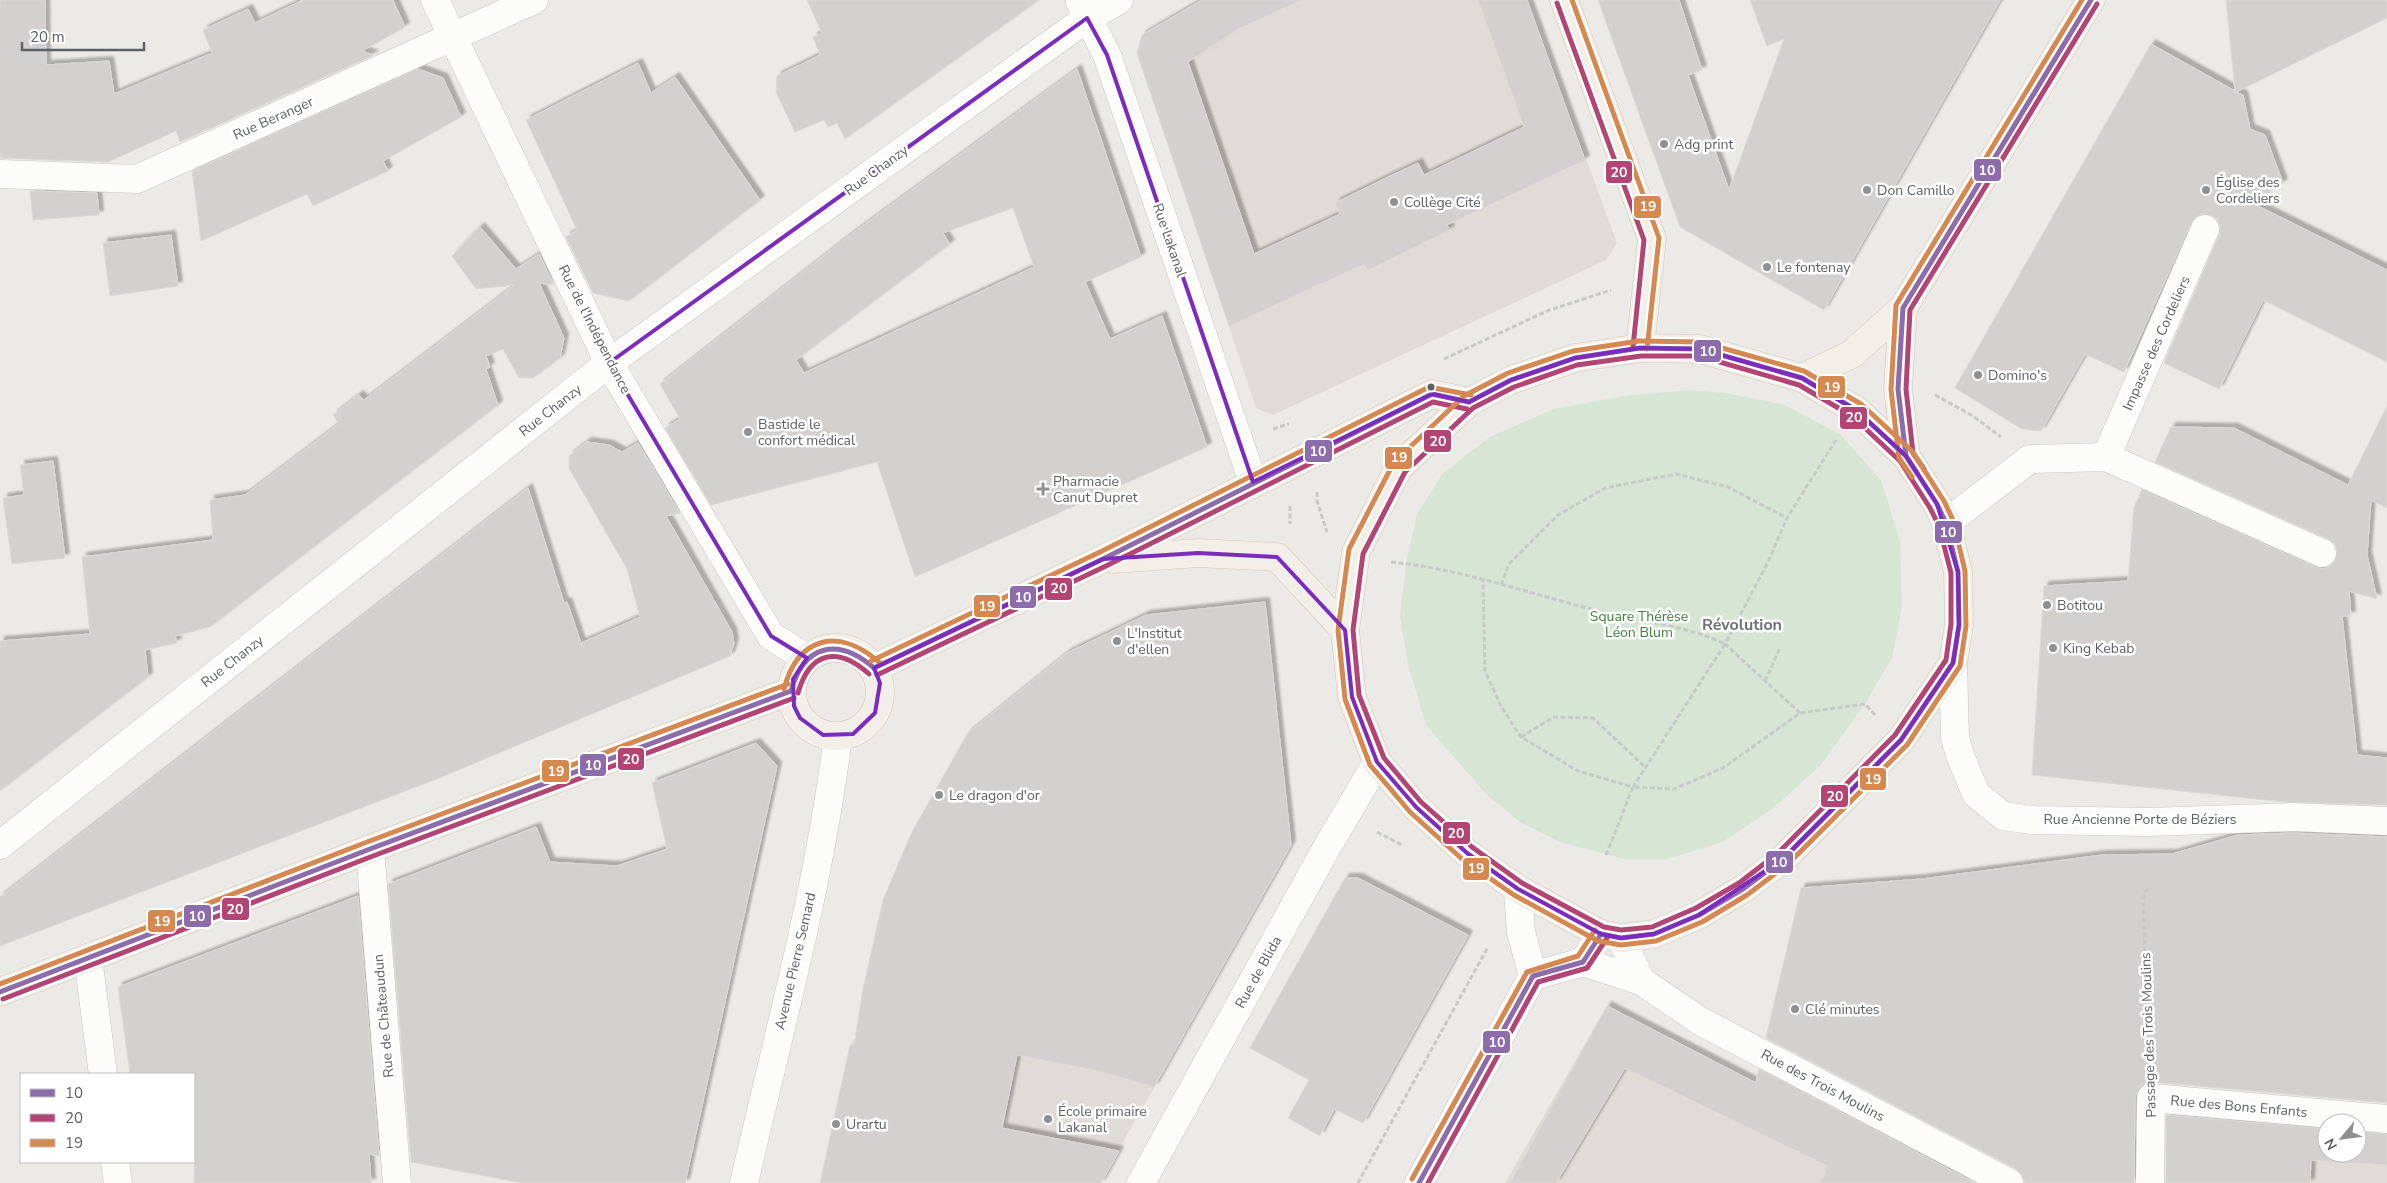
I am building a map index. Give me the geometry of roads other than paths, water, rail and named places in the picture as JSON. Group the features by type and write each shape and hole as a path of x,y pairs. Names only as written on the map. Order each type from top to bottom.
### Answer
{"main road":[{"path":"1564,0 1652,239 1640,348"},
{"path":"1802,378 1852,354 1903,308 2091,0"},
{"path":"1903,308 1898,390 1906,456"},
{"path":"1640,348 1700,350 1802,378 1856,410 1906,456 1937,504 1946,523 1958,572 1959,624 1953,663 1901,740 1783,859 1743,889 1699,915 1654,934 1611,936 1518,889 1467,853 1416,808 1377,762 1352,697 1345,630 1356,552 1399,467 1469,402 1510,380 1575,358 1640,348"},
{"path":"874,668 1103,559 1253,482 1432,394 1469,402"},
{"path":"1103,559 1198,553 1277,557 1345,630"},
{"path":"843,648 864,657 874,668 880,683 880,699 875,713 865,726 853,734 838,737 823,735 810,728 800,718 794,706 791,691 793,679 807,658 820,650 843,648"},
{"path":"0,992 370,848 791,691"}],"street":[{"name":"Rue de l'Indépendance","path":"435,0 609,363 772,636 807,658"},
{"name":"Rue Beranger","path":"0,174 137,178 453,38 534,0"},
{"name":"Rue Chanzy","path":"0,845 609,363 1083,9 1119,0"},
{"name":"Rue Lakanal","path":"1083,9 1106,55 1253,482"},
{"name":"Impasse des Cordeliers","path":"2106,457 2205,229"},
{"path":"1946,523 2030,459 2106,457 2322,553"},
{"name":"Rue Ancienne Porte de Béziers","path":"1953,663 1956,738 1960,755 1976,794 2003,816 2034,820 2149,822 2293,817 2387,821"},
{"name":"Avenue Pierre Semard","path":"744,1183 804,925 829,802 838,737"},
{"name":"Rue de Blida","path":"1141,1183 1377,762"},
{"name":"Rue de Châteaudun","path":"370,848 397,1183"},
{"path":"1419,1183 1533,976 1521,932 1518,889"},
{"path":"1533,976 1582,962 1611,936 1641,981"},
{"path":"88,958 104,1073"},
{"name":"Rue des Trois Moulins","path":"1582,962 1641,981 1700,1021 2009,1183"},
{"name":"Rue des Bons Enfants","path":"2151,1098 2387,1119"},
{"name":"Passage des Trois Moulins","path":"2150,1183 2151,1098"},
{"path":"115,1163 118,1183"}],"place":[{"name":"Adg print","path":"1664,144"},
{"name":"Don Camillo","path":"1867,190"},
{"name":"Église des Cordeliers","path":"2206,190"},
{"name":"Collège Cité","path":"1394,202"},
{"name":"Le fontenay","path":"1767,267"},
{"name":"Domino's","path":"1978,375"},
{"name":"Bastide le confort médical","path":"748,432"},
{"name":"Pharmacie Canut Dupret","path":"1043,489"},
{"name":"Botitou","path":"2047,605"},
{"name":"L'Institut d'ellen","path":"1117,641"},
{"name":"King Kebab","path":"2053,648"},
{"name":"Le dragon d'or","path":"939,795"},
{"name":"Clé minutes","path":"1795,1009"},
{"name":"École primaire Lakanal","path":"1048,1119"},
{"name":"Urartu","path":"836,1124"}],"district":[{"name":"Révolution","path":"1742,624"}],"park label":[{"name":"Square Thérèse Léon Blum","path":"1639,624"}]}
